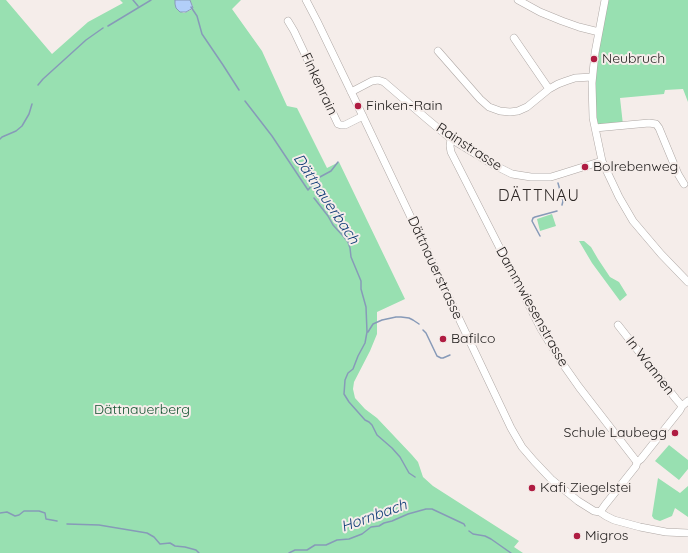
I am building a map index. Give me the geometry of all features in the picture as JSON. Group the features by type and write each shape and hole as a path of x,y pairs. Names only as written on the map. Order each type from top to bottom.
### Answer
{"street":[{"name":"Dättnauerstrasse","path":"306,0 363,116 504,413 522,447 551,479 578,501 594,511 600,512 614,520 640,527 666,532 688,533"},
{"path":"518,0 540,12 562,21 599,32"},
{"path":"606,0 594,59 592,77 592,104 602,161 619,197 633,221 656,249 688,282"},
{"name":"Finkenrain","path":"288,21 338,124 345,125 363,116"},
{"path":"514,38 549,89"},
{"path":"438,51 480,99 489,107 500,111 518,111 527,107 549,89 566,80 592,77"},
{"name":"Rainstrasse","path":"351,92 372,81 378,80 384,82 451,139 499,168 512,174 536,178 551,177 602,161"},
{"path":"595,128 654,123 658,127 678,174 684,184"},
{"name":"Dammwiesenstrasse","path":"451,139 450,150 541,329 579,387 637,462"},
{"name":"In Wannen","path":"618,325 676,400 685,403"},
{"path":"600,512 635,467 637,462 641,460 685,403"}],"green space":[{"name":"Dättnauerberg","path":"0,0 6,0 52,54 88,22 123,3 120,0 175,0 177,9 184,13 193,9 190,0 241,0 232,9 262,51 287,106 297,108 327,168 339,162 405,299 377,312 377,334 354,382 353,389 355,398 365,409 377,418 412,455 418,462 423,477 433,486 519,541 514,547 523,553 0,553"},
{"path":"605,0 688,0 688,102 683,89 665,90 664,94 620,98 623,125 595,128 592,97"},
{"path":"552,214 556,226 540,231 537,219"},
{"path":"579,241 584,241 591,247 610,277 619,282 627,295 620,301 592,263"},
{"path":"669,445 688,460 688,469 679,480 655,461"},
{"path":"658,478 680,493 688,486 688,517 675,508 672,516 660,521 654,519 652,516"}],"water":[{"path":"175,0 190,0 193,8 186,12 180,12 176,8"}],"waterway":[{"path":"133,0 138,6"},
{"path":"108,26 151,0"},
{"name":"Dättnauerbach","path":"191,7 197,16 202,34 239,90"},
{"path":"38,85 86,40 103,28"},
{"name":"Dättnauerbach","path":"245,101 272,136 308,190"},
{"path":"0,139 16,131 22,126 29,114 32,104"},
{"path":"308,190 318,178 331,171 338,162"},
{"path":"558,183 563,201 562,205"},
{"name":"Dättnauerbach","path":"314,198 333,225 348,242 351,257 361,281 361,289 366,307 367,332 365,343 353,369 348,373 345,380 344,394 365,420 372,425 377,435 400,457 409,473 415,477"},
{"path":"540,236 532,221 533,218 557,211"},
{"path":"368,332 373,324 382,320 396,317 409,318 419,324"},
{"path":"423,330 426,333 437,356 443,358 450,355"},
{"name":"Hornbach","path":"289,553 295,550 307,550 315,545 326,545 337,540 349,539 362,534 371,527 379,526 408,514 426,509 432,509 464,524 465,526"},
{"name":"Hornbach","path":"0,513 7,512 15,516 24,511 39,511 45,513 46,519 57,521"},
{"name":"Hornbach","path":"67,524 99,525 147,533 154,537 160,544 170,543 175,546 196,550 199,553"},
{"name":"Hornbach","path":"469,531 473,534 485,536 491,539 511,553"}],"place":[{"name":"Neubruch","path":"594,59"},
{"name":"Finken-Rain","path":"358,106"},
{"name":"Bolrebenweg","path":"585,167"},
{"name":"Bafilco","path":"443,339"},
{"name":"Schule Laubegg","path":"675,433"},
{"name":"Kafi Ziegelstei","path":"532,488"},
{"name":"Migros","path":"577,536"}],"district":[{"name":"DÄTTNAU","path":"539,196"}]}
